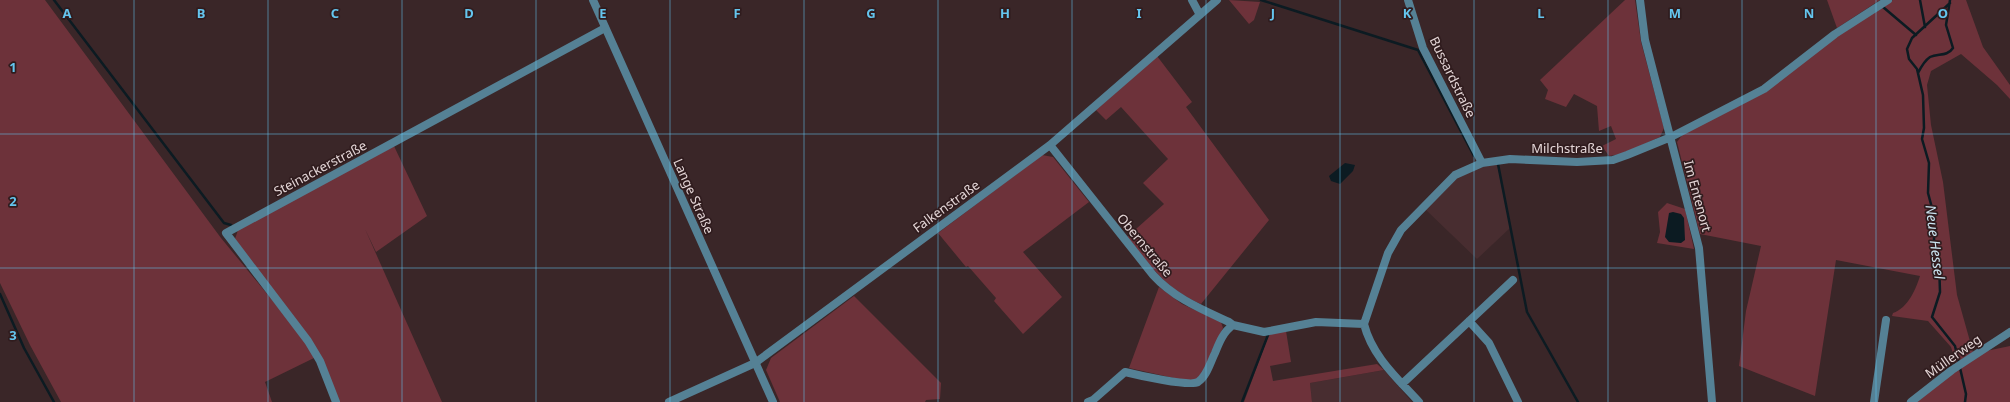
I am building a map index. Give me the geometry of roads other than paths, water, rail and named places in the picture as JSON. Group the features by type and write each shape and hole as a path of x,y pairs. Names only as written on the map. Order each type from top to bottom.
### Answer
{"street":[{"name":"Lange Straße","path":"593,0 773,402"},
{"path":"1192,0 1200,15"},
{"name":"Falkenstraße","path":"669,402 755,363 1050,145 1217,0"},
{"name":"Bussardstraße","path":"1408,0 1423,48 1482,163"},
{"name":"Im Entenort","path":"1640,0 1645,40 1699,248 1712,402"},
{"name":"Milchstraße","path":"1364,324 1388,253 1401,230 1455,175 1482,163 1510,159 1577,162 1613,160 1627,156 1671,137 1764,89 1835,34 1888,0"},
{"name":"Steinackerstraße","path":"336,402 320,361 308,341 226,233 605,28"},
{"name":"Obernstraße","path":"1050,145 1135,254 1166,289 1183,301 1233,325 1264,332 1316,322 1364,324"},
{"path":"1402,384 1513,280"},
{"path":"1874,402 1886,320"},
{"path":"1469,321 1489,342 1518,402"},
{"path":"1364,324 1380,360 1419,402"},
{"path":"1088,402 1093,400 1125,372 1186,384 1197,383 1205,376 1221,339 1233,325"},
{"name":"Müllerweg","path":"1912,402 1955,367 2010,332"}],"waterway":[{"path":"54,0 224,223 231,225"},
{"path":"1261,0 1418,50 1474,156"},
{"path":"1920,0 1925,27"},
{"name":"Neue Hessel","path":"1918,73 1924,62 1930,57 1948,53 1953,48 1946,25 1950,0"},
{"name":"Neue Hessel","path":"1950,3 1912,38 1907,49 1909,59 1917,69 1923,95 1924,128 1922,139 1929,163 1928,193 1932,208 1935,254 1939,262 1940,292 1932,317 1955,346 1966,394 1965,402"},
{"path":"1883,7 1916,35"},
{"path":"1498,164 1527,312 1578,402"},
{"path":"0,294 24,348 54,402"},
{"path":"1242,402 1268,335"}]}
